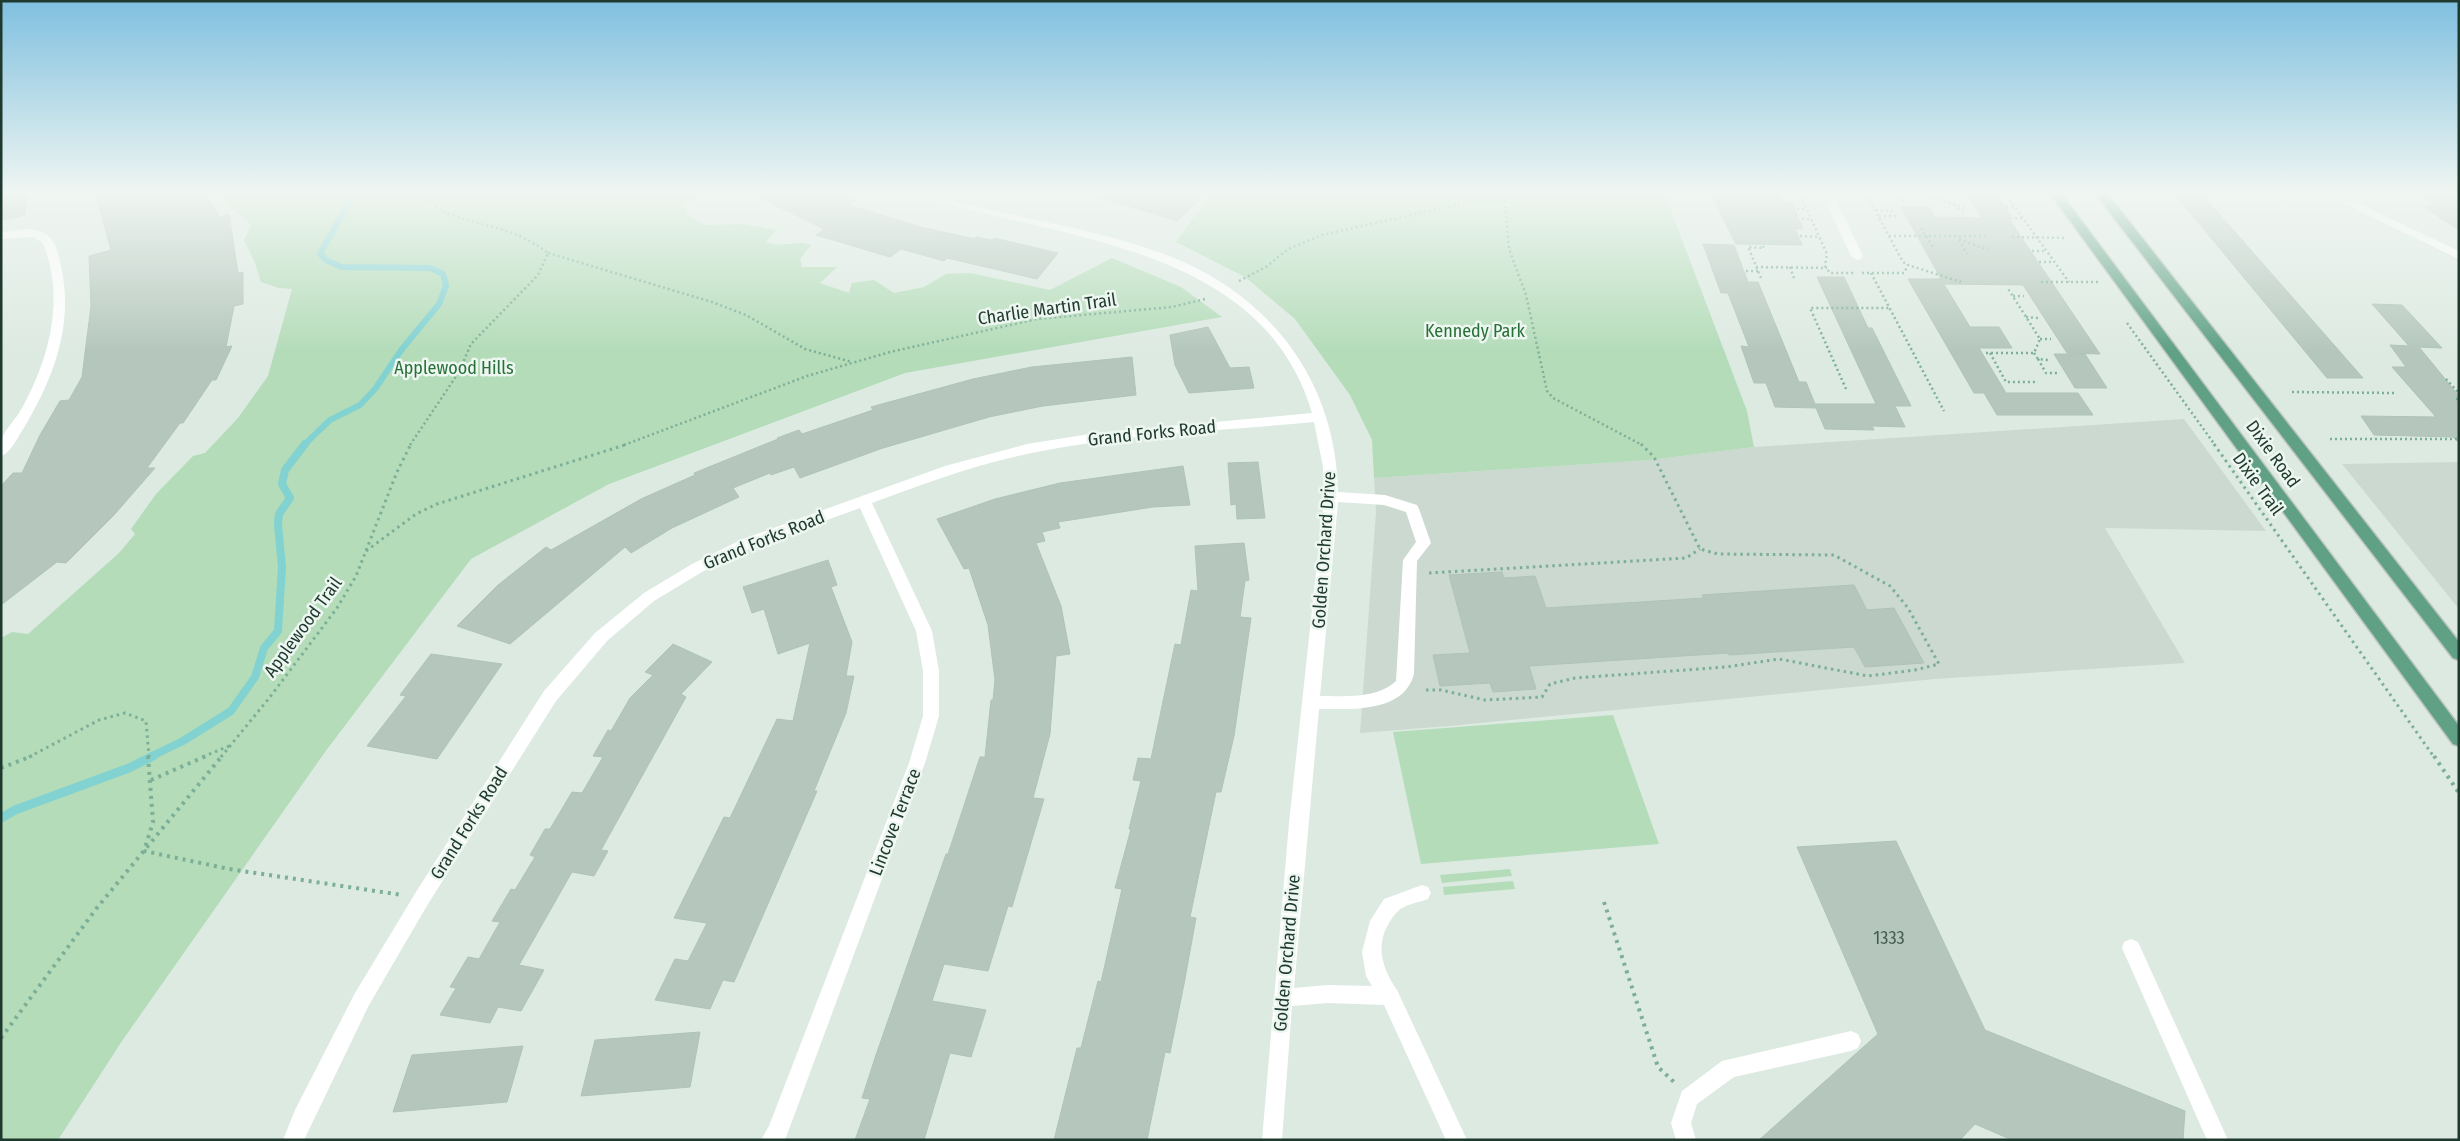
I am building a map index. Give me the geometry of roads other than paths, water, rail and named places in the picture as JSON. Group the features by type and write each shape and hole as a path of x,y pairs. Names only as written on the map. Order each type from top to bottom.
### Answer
{"main road":[{"name":"Dixie Road","path":"2094,245 2459,739"},
{"name":"Dixie Road","path":"2141,245 2459,654"}],"street":[{"path":"1,451 15,432 40,384 55,345 60,308 59,274 49,245"},
{"name":"Golden Orchard Drive","path":"1128,245 1169,260 1240,300 1278,338 1297,364 1312,396 1328,451 1332,478 1312,702 1282,998 1272,1140"},
{"path":"1852,245 1857,256"},
{"path":"2437,245 2459,256"},
{"name":"Grand Forks Road","path":"293,1140 302,1117 362,999 422,898 550,696 601,637 649,597 697,568 748,543 945,471 1027,450 1096,438 1319,417"},
{"path":"1312,702 1345,702 1383,697 1395,692 1402,686 1406,674 1410,560 1424,543 1412,509 1385,500 1330,497"},
{"name":"Lincove Terrace","path":"771,1140 777,1133 917,763 931,716 931,671 924,631 864,501"},
{"path":"1422,893 1391,905 1377,927 1371,952 1376,976 1390,996 1458,1140"},
{"path":"2131,948 2218,1140"},
{"path":"1282,998 1327,994 1390,996"},
{"path":"1686,1140 1681,1123 1689,1098 1729,1068 1851,1041"}],"waterway":[{"path":"305,444 330,420 360,405 375,389 402,349 439,304 446,286 443,274 430,268 341,267 326,260 320,254 325,245"},
{"path":"150,757 183,741 231,711 255,677 264,648 278,631 282,567 278,524 279,514 290,498 282,484 285,470 305,444"},
{"path":"1,818 15,810 129,768 153,756"}],"park label":[{"name":"Kennedy Park","path":"1475,331"},
{"name":"Applewood Hills","path":"454,368"}]}
